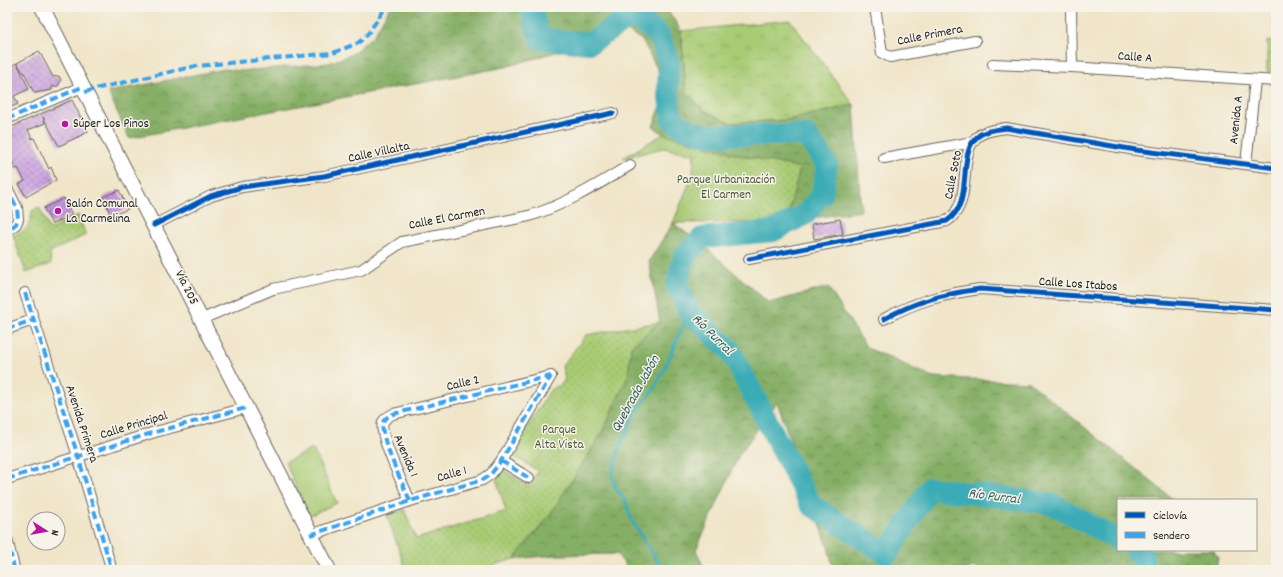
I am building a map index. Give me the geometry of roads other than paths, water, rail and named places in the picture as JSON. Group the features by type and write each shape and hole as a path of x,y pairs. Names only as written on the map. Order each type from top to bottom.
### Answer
{"main road":[{"name":"Vía 205","path":"42,7 202,319 328,570"}],"street":[{"name":"Calle Primera","path":"875,7 882,53 890,58 975,41"},
{"path":"1071,7 1072,67"},
{"name":"Calle A","path":"993,64 1072,67 1276,81"},
{"name":"Avenida A","path":"1246,164 1254,80"},
{"path":"7,120 82,87"},
{"name":"Calle Villalta","path":"154,225 211,196 242,187 324,176 613,113"},
{"name":"Calle Soto","path":"749,259 947,221 959,211 969,153 973,142 977,136 986,131 1006,128 1136,150 1276,168"},
{"path":"884,158 973,142"},
{"name":"Calle El Carmen","path":"202,319 273,289 361,270 402,242 529,216 546,211 587,191 630,165"},
{"path":"7,188 17,208 18,219 16,224 7,231"},
{"name":"Calle Los Itabos","path":"884,319 907,306 952,293 980,289 1276,310"},
{"name":"Avenida Primera","path":"25,293 78,456 110,564"},
{"path":"7,329 33,320"},
{"name":"Calle 2","path":"384,421 392,414 551,376"},
{"name":"Calle 1","path":"310,535 410,501 482,480 492,474 551,376"},
{"name":"Calle Principal","path":"7,479 154,432 246,408"},
{"name":"Avenida 1","path":"384,421 382,435 410,501"},
{"path":"501,461 529,478"},
{"path":"7,539 14,568"}],"waterway":[{"name":"Río Purral","path":"535,7 532,13 540,39 590,43 633,15 658,34 669,62 668,89 672,119 684,128 708,135 806,135 827,165 822,194 806,214 773,231 702,238 684,256 677,285 689,312 730,350 811,505 887,554 930,488 1053,504 1117,539"},
{"name":"Quebrada Jabón","path":"663,570 632,521 625,500 616,489 612,475 620,447 636,412 652,392 664,370 689,312"},
{"name":"Río Purral","path":"1137,551 1142,554 1144,570"}],"place":[{"name":"Súper Los Pinos","path":"65,124"},
{"name":"Salón Comunal La Carmelina","path":"58,211"}],"park label":[{"name":"Parque Urbanización El Carmen","path":"726,188"},
{"name":"Parque Alta Vista","path":"559,438"}]}
